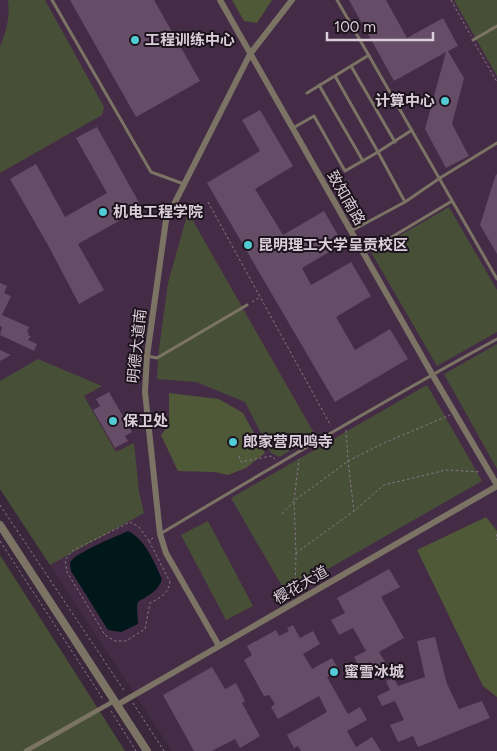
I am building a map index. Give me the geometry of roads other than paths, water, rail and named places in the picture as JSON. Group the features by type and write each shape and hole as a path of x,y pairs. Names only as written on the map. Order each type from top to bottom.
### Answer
{"street":[{"name":"致知南路","path":"220,0 497,485"},
{"name":"明德大道南","path":"219,646 166,553 160,534 145,392 147,356 166,220 250,54 292,0"},
{"name":"樱花大道","path":"113,704 130,698 497,485"},
{"path":"0,525 113,704 147,751"},
{"path":"26,751 113,704"}],"lane":[{"path":"52,0 151,172 184,184"},
{"path":"337,0 497,279"},
{"path":"473,40 497,26"},
{"path":"307,92 369,55"},
{"path":"351,66 395,142"},
{"path":"335,76 405,202"},
{"path":"319,85 363,161"},
{"path":"292,128 314,116 345,171 412,130"},
{"path":"351,231 405,202 440,178 497,144"},
{"path":"364,254 452,200"},
{"path":"147,356 157,358 247,305"},
{"path":"160,534 432,374 497,339"}],"place":[{"name":"工程训练中心","path":"135,40"},
{"name":"计算中心","path":"445,101"},
{"name":"机电工程学院","path":"103,212"},
{"name":"昆明理工大学呈贡校区","path":"248,245"},
{"name":"保卫处","path":"113,421"},
{"name":"郎家营凤鸣寺","path":"233,442"},
{"name":"蜜雪冰城","path":"334,672"}]}
